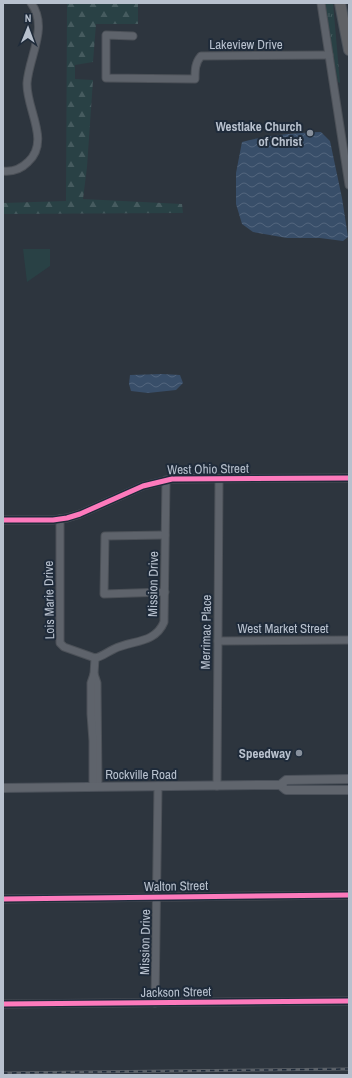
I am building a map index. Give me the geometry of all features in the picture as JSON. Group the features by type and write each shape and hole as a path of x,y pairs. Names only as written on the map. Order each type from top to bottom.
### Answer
{"highway":[{"path":"340,3 349,50"},
{"path":"346,3 349,38"}],"main road":[{"name":"Rockville Road","path":"3,788 217,786 280,784 286,780 349,779"},
{"name":"Rockville Road","path":"280,784 286,790 349,790"}],"street":[{"path":"3,171 14,170 26,164 33,156 38,144 38,134 28,88 28,74 39,28 38,15 31,3"},
{"path":"321,3 349,184"},
{"name":"Lakeview Drive","path":"133,36 106,35 106,78 195,79 197,60 201,56 329,55"},
{"name":"West Ohio Street","path":"3,520 60,519 80,514 143,486 166,480 349,478"},
{"name":"Merrimac Place","path":"217,786 220,479"},
{"name":"Mission Drive","path":"94,658 100,657 120,646 149,639 158,632 164,622 166,480"},
{"name":"Lois Marie Drive","path":"60,519 60,643 64,647 94,658"},
{"path":"165,535 105,536 104,594 165,592"},
{"name":"West Market Street","path":"218,641 349,640"},
{"path":"94,658 94,674 91,683 91,714 96,786"},
{"name":"Mission Drive","path":"155,1003 158,786"},
{"name":"Walton Street","path":"3,899 349,896"},
{"name":"Jackson Street","path":"3,1004 349,1001"}],"green space":[{"path":"67,3 138,3 138,24 96,24 93,62 75,65 75,79 93,80 87,167 83,199 182,204 183,213 3,214 3,203 66,201"},
{"path":"324,3 333,3 340,83 338,82"},
{"path":"23,249 50,249 50,266 27,282"}],"water":[{"path":"321,132 330,141 342,198 348,237 343,241 320,238 287,238 253,232 242,224 236,204 236,173 242,142 282,135"},
{"path":"130,375 180,375 183,383 176,390 148,393 131,391 129,384"}],"railway":[{"path":"3,1073 349,1069"}],"cycle path":[{"path":"3,520 53,520 67,518 80,514 143,486 172,479 349,478"},
{"path":"3,899 349,895"},
{"path":"3,1004 349,1001"}],"place":[{"name":"Westlake Church of Christ","path":"310,133"},
{"name":"Speedway","path":"299,753"}]}
